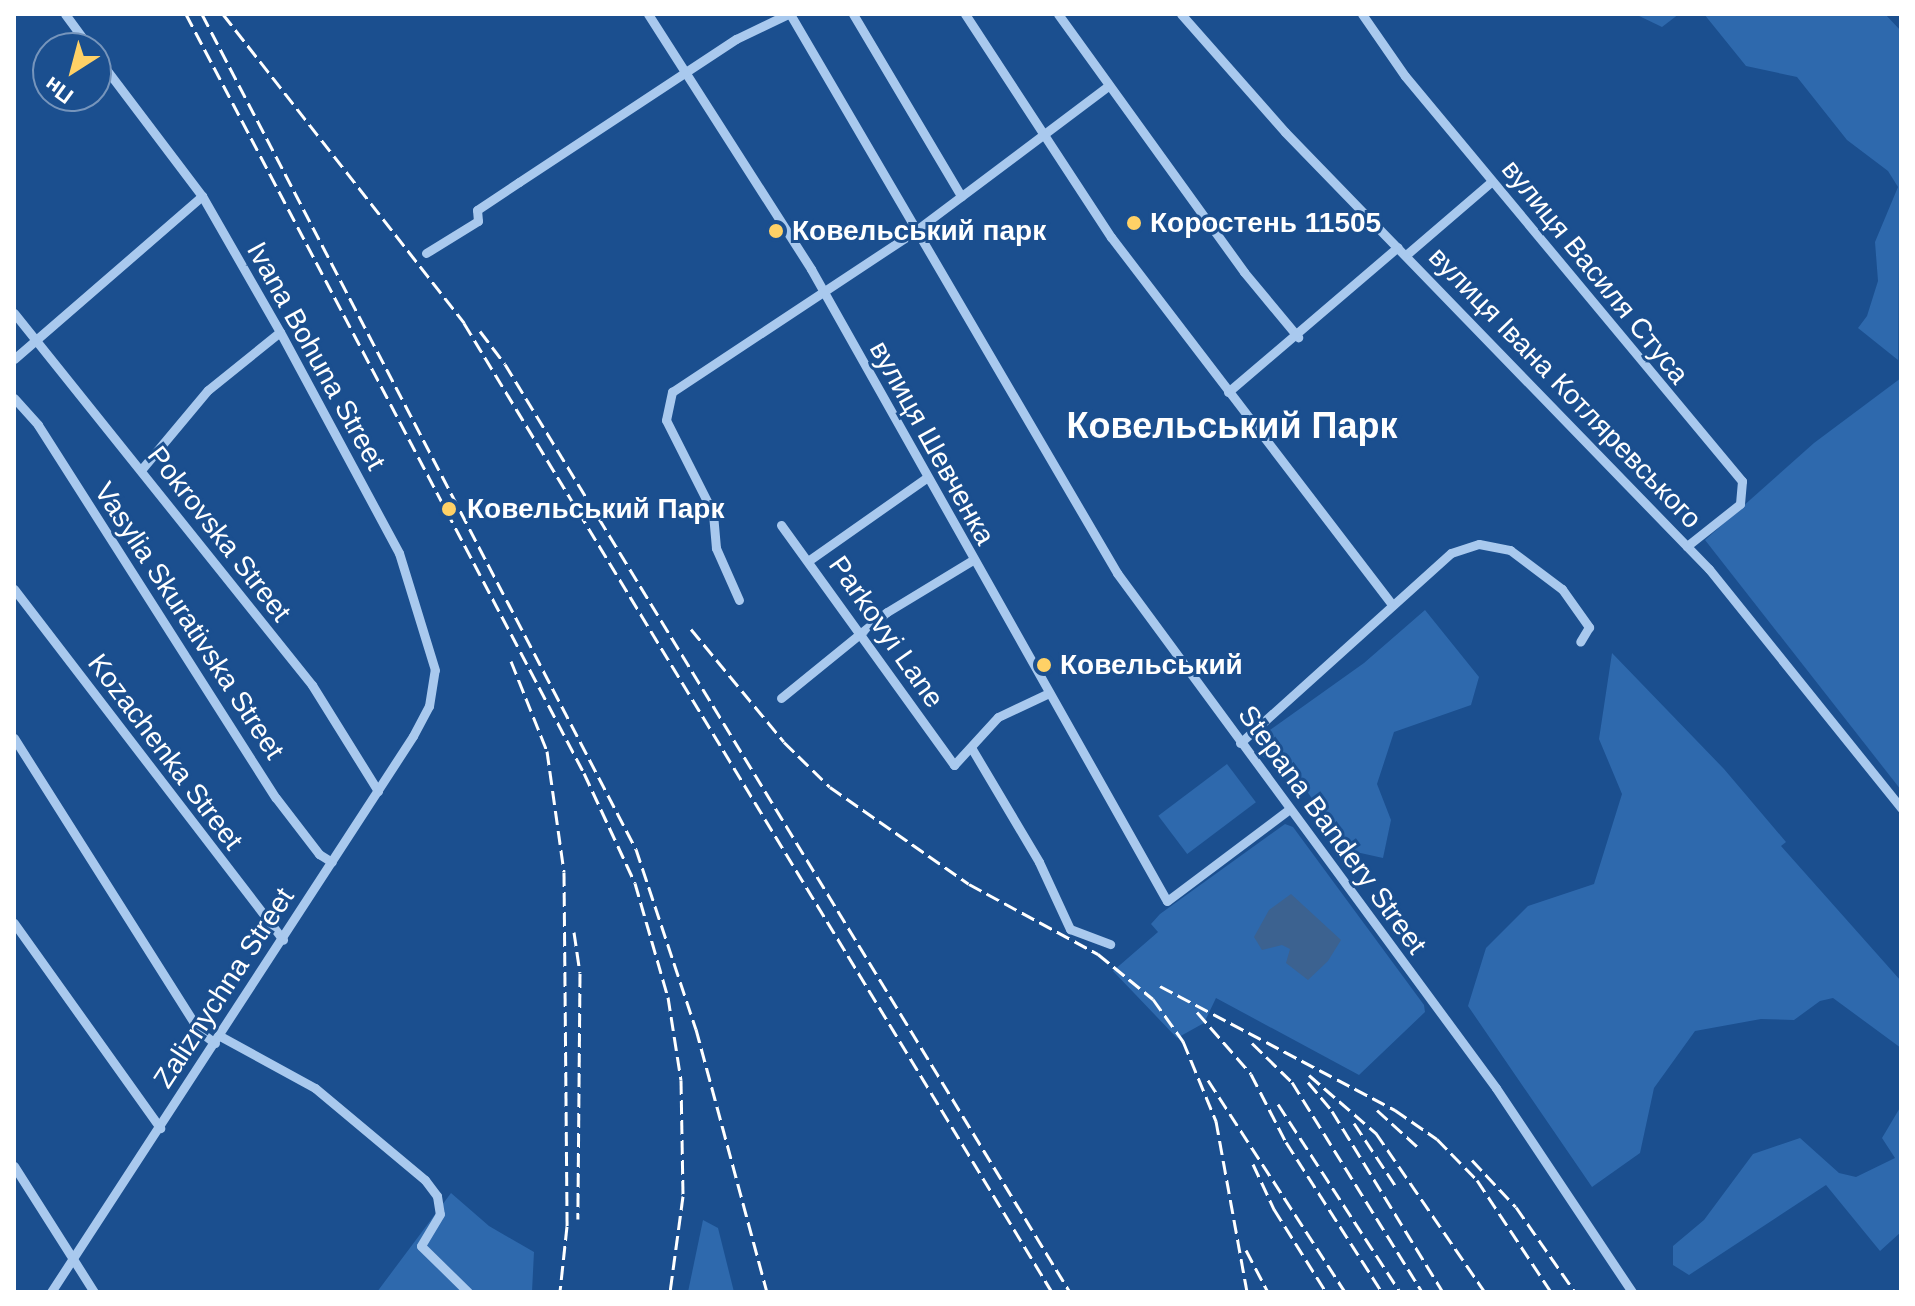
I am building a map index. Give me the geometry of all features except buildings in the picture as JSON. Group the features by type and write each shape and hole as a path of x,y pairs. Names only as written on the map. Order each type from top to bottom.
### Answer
{"street":[{"path":"65,14 78,32"},
{"name":"вулиця Шевченка","path":"648,14 825,293 926,478 1167,901 1288,810"},
{"path":"426,253 478,221 477,210 736,39 789,14"},
{"name":"Stepana Bandery Street","path":"789,14 1117,573 1288,810 1496,1088 1632,1292"},
{"path":"853,14 961,196"},
{"path":"965,14 1040,134 1228,392 1392,605"},
{"path":"1058,14 1107,87 1298,337"},
{"name":"вулиця Івана Котляревського","path":"1181,14 1218,60 1687,546 1804,681 1901,808"},
{"name":"вулиця Василя Стуса","path":"1362,14 1405,76 1742,481 1740,504 1687,546"},
{"name":"Ivana Bohuna Street","path":"112,77 202,196 280,332 399,553 435,670 429,706"},
{"path":"739,600 716,548 713,513 666,420 666,404 672,392 915,231 1040,134 1107,87"},
{"path":"1406,255 1492,181"},
{"path":"14,359 202,196"},
{"path":"1228,392 1298,337 1398,247"},
{"name":"Pokrovska Street","path":"14,313 312,685 378,791"},
{"path":"141,470 208,390 280,332"},
{"name":"Vasylia Skurativska Street","path":"14,398 38,425 276,798 319,854 332,862"},
{"path":"808,561 926,478"},
{"name":"Parkovyi Lane","path":"781,525 954,765 972,749"},
{"path":"1240,743 1451,553 1494,544 1510,550 1578,606 1589,627 1580,642"},
{"path":"781,698 860,634 973,560"},
{"name":"Kozachenka Street","path":"14,589 283,940"},
{"path":"1049,693 998,717 972,749 1039,862 1070,929 1110,944"},
{"name":"Zaliznychna Street","path":"51,1292 283,940 429,706"},
{"path":"14,738 199,1031 315,1088 425,1180 437,1196 440,1214 421,1246 468,1292"},
{"path":"14,923 160,1128"},
{"path":"14,1166 94,1292"}],"shaded area":[{"path":"1635,14 1679,14 1662,27"},
{"path":"1704,14 1885,14 1901,31 1898,360 1858,328 1867,316 1878,281 1875,242 1898,187 1888,171 1847,140 1797,77 1746,66"},
{"path":"1901,378 1901,790 1705,540 1814,443"},
{"path":"1425,610 1479,677 1471,705 1394,732 1377,784 1391,820 1383,858 1347,850 1298,778 1260,755 1263,735 1364,663"},
{"path":"1612,653 1724,769 1786,842 1781,846 1901,981 1901,1048 1833,998 1820,1001 1794,1020 1761,1019 1695,1031 1654,1088 1640,1153 1592,1187 1468,1006 1486,948 1528,906 1594,884 1622,794 1599,739"},
{"path":"1227,764 1256,802 1187,854 1158,816"},
{"path":"1285,824 1293,827 1424,1005 1425,1012 1359,1075 1216,998 1204,1023 1177,1038 1113,971 1158,932 1151,924 1160,914"},
{"path":"1291,894 1341,940 1328,961 1308,980 1286,963 1290,949 1282,945 1262,950 1254,937 1269,910"},
{"path":"1901,1106 1901,1232 1880,1251 1826,1185 1689,1275 1673,1265 1673,1246 1704,1220 1753,1154 1800,1138 1839,1173 1856,1177 1895,1158 1882,1138"},
{"path":"451,1193 489,1226 534,1252 532,1292 377,1292"},
{"path":"703,1220 718,1228 734,1292 688,1292"}],"railway":[{"path":"186,14 584,773 635,883 668,997 681,1080 683,1196 670,1292"},
{"path":"202,14 636,849 696,1029 767,1292"},
{"path":"223,14 464,323 1052,1292"},
{"path":"480,331 505,364 1070,1292"},
{"path":"691,629 784,742 830,787 969,884 1098,954 1153,999 1183,1041 1216,1121 1247,1292"},
{"path":"511,661 547,751 564,872 567,1226 560,1292"},
{"path":"574,932 580,973 578,1219"},
{"path":"1160,986 1395,1110 1437,1139 1477,1180 1551,1292"},
{"path":"1197,1012 1251,1074 1286,1142 1382,1292"},
{"path":"1252,1043 1292,1082 1422,1292"},
{"path":"1309,1075 1376,1133 1485,1292"},
{"path":"1208,1080 1345,1292"},
{"path":"1308,1082 1332,1111 1443,1292"},
{"path":"1278,1104 1400,1292"},
{"path":"1377,1110 1421,1150"},
{"path":"1354,1123 1395,1185"},
{"path":"1472,1160 1516,1207 1575,1292"},
{"path":"1253,1164 1274,1209 1326,1292"},
{"path":"1246,1250 1268,1292"}],"place":[{"name":"Коростень 11505","path":"1134,223"},
{"name":"Ковельський парк","path":"776,231"},
{"name":"Ковельський Парк","path":"449,509"},
{"name":"Ковельський","path":"1044,665"}],"district":[{"name":"Ковельський Парк","path":"1232,426"}]}
